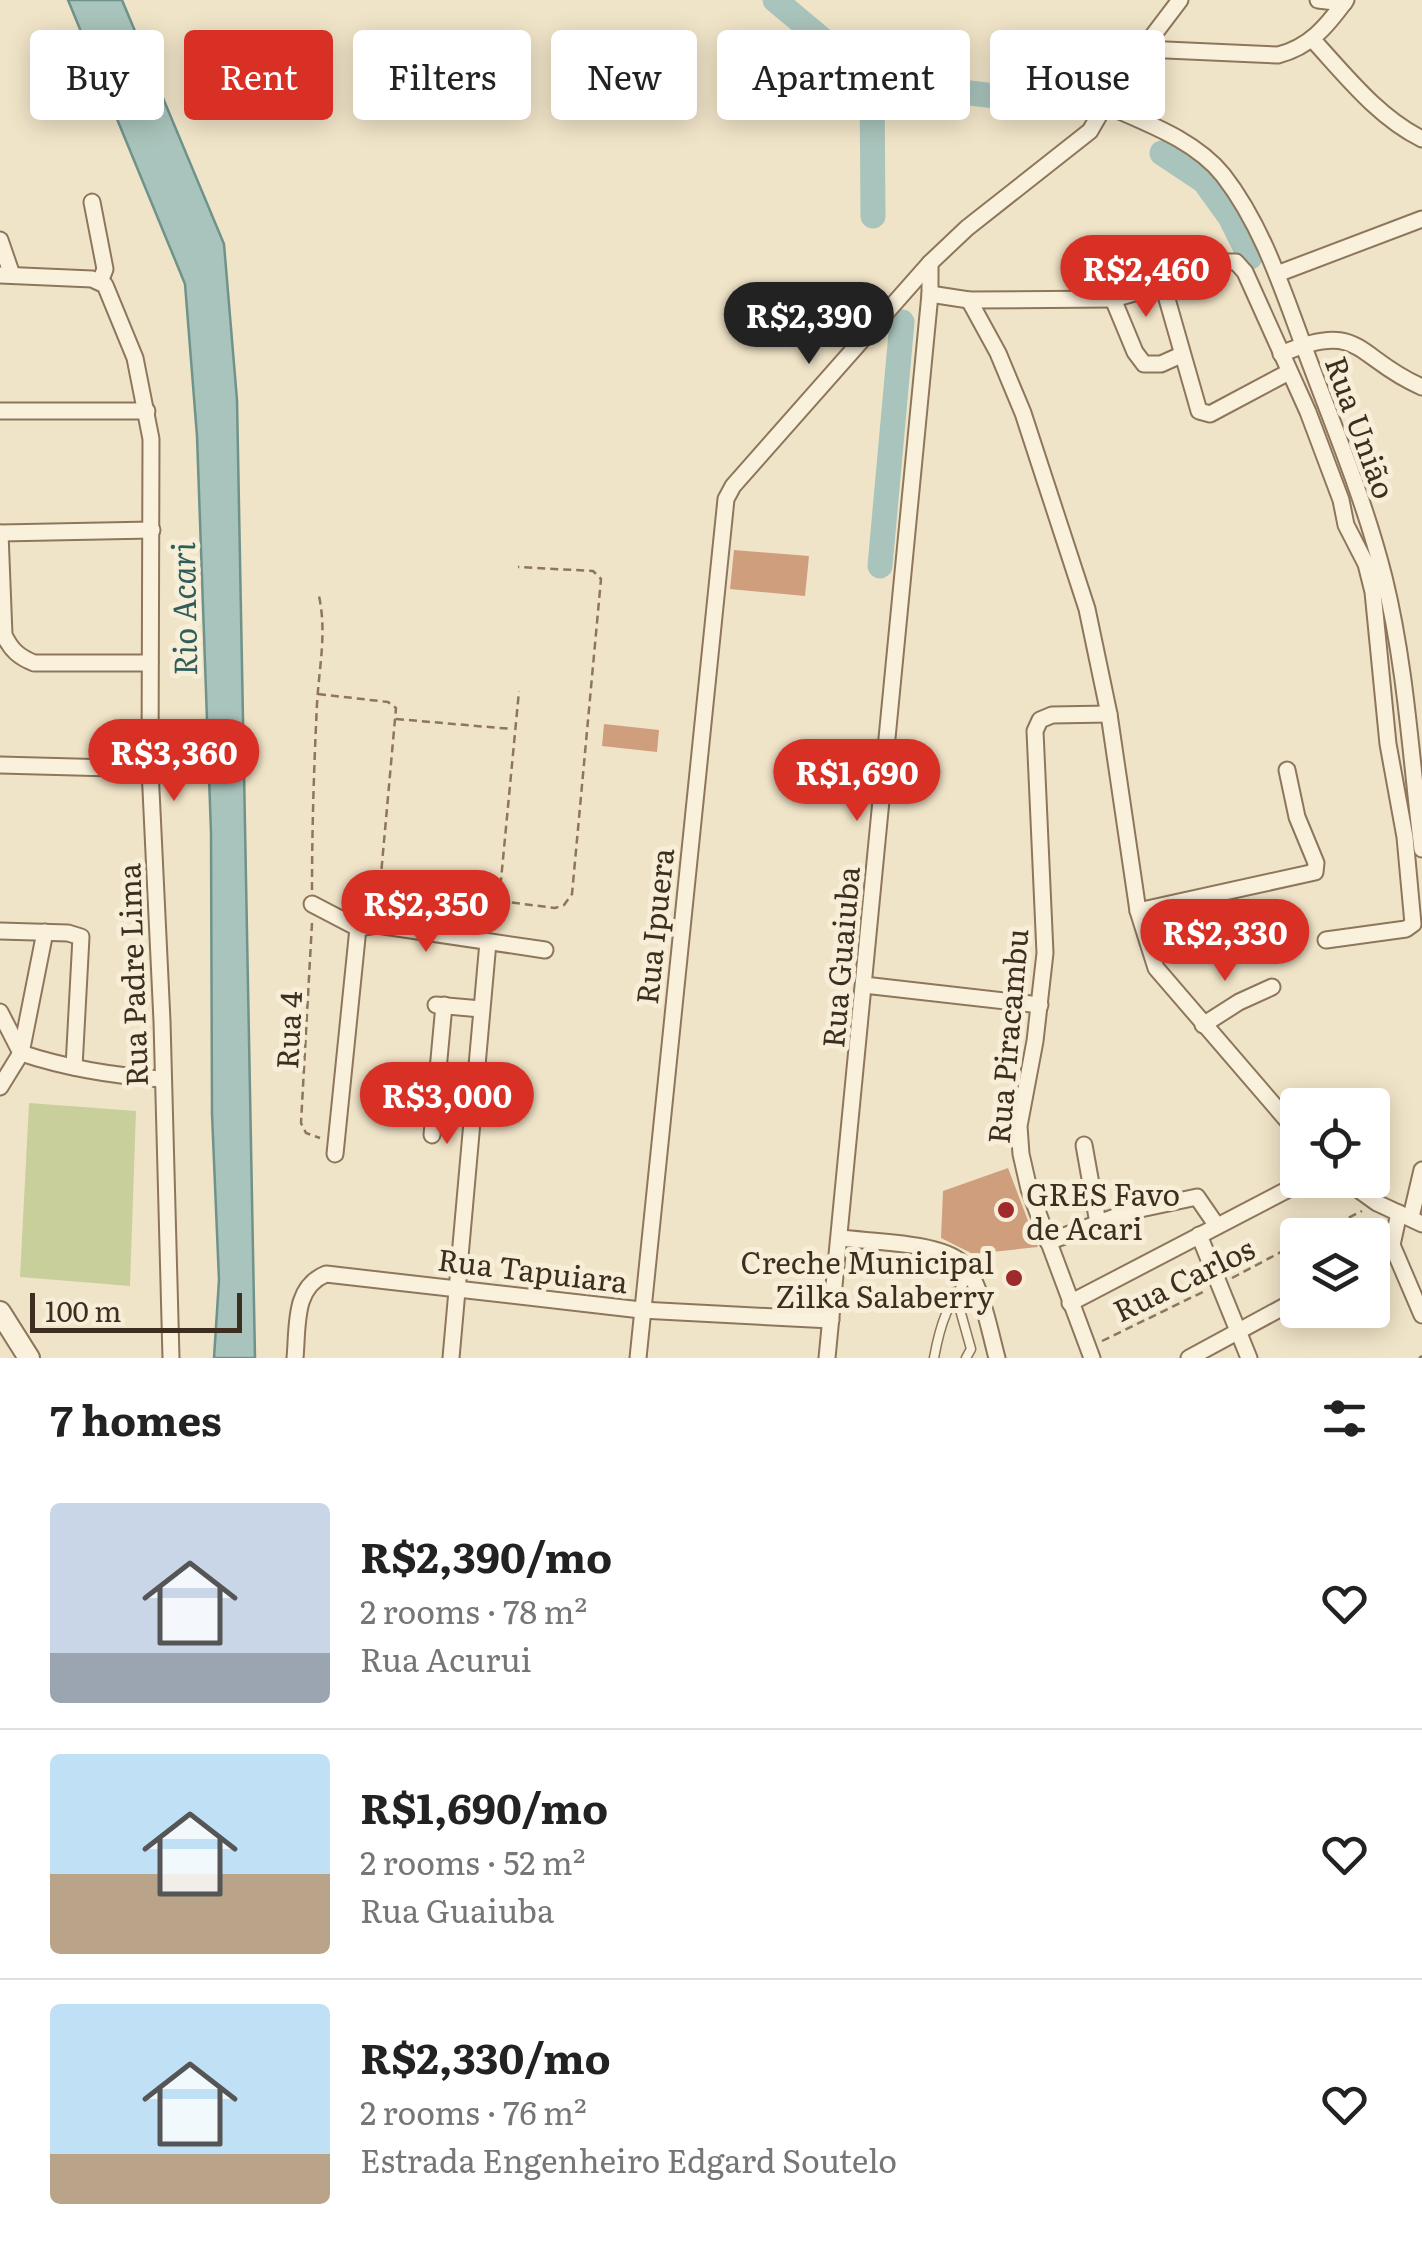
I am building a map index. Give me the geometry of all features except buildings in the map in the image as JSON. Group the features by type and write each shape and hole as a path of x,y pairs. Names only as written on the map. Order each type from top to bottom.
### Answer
{"street":[{"path":"1158,30 1180,0"},
{"path":"1318,0 1344,2"},
{"path":"1165,50 1278,55 1297,50 1313,40 1344,2"},
{"path":"1313,40 1364,95 1397,124 1422,139"},
{"path":"930,263 967,228 1090,130 1096,120"},
{"name":"Rua União","path":"1138,120 1190,146 1223,175 1277,274 1384,580 1417,764 1416,841"},
{"path":"0,240 6,275 100,282 105,269 92,202"},
{"path":"1277,274 1422,219"},
{"path":"930,294 969,300 1113,298 1164,285 1224,262 1236,262 1244,272 1334,482 1346,525 1366,564 1373,592 1388,744 1416,841 1413,924 1406,930 1326,940"},
{"name":"Rua Guaiuba","path":"827,1358 930,263"},
{"name":"Rua Ipuera","path":"638,1358 726,499 733,486 930,263"},
{"name":"Rua Padre Lima","path":"100,282 127,332 151,439 150,768 171,1358"},
{"path":"1164,285 1196,406 1204,414 1289,372"},
{"path":"1113,298 1135,352 1144,364 1160,364 1182,355"},
{"path":"969,300 998,353 1034,442 1091,622 1109,714 1138,912 1156,968 1280,1114"},
{"path":"1280,354 1303,344 1342,339 1391,372 1422,387"},
{"path":"0,411 147,411"},
{"path":"150,663 34,662 10,648 4,635 0,533 152,530"},
{"path":"1380,665 1399,662"},
{"path":"1384,704 1406,702"},
{"name":"Rua Piracambu","path":"1090,1353 1029,1189 1020,1126 1045,953 1034,731 1040,720 1052,714 1109,714"},
{"path":"0,766 150,768"},
{"path":"1138,912 1316,872 1297,817 1288,770"},
{"path":"312,904 367,926 545,950"},
{"path":"336,1148 367,926"},
{"path":"0,931 75,934 82,939 74,1067"},
{"path":"0,1087 21,1053 45,932"},
{"path":"451,1358 488,942"},
{"path":"864,984 1040,1005"},
{"path":"1203,1026 1239,1002 1272,987"},
{"path":"432,1136 440,1005 481,1009"},
{"path":"0,1012 21,1053 128,1077 162,1079"},
{"path":"1084,1145 1098,1223"},
{"path":"1422,1170 1410,1218 1392,1245 1422,1315"},
{"path":"1070,1303 1280,1193"},
{"path":"1048,1242 1147,1206 1196,1197 1216,1226"},
{"path":"1370,1198 1410,1218"},
{"path":"1199,1235 1249,1358"},
{"path":"840,1238 935,1250 962,1262 971,1274 997,1358"},
{"name":"Rua Tapuiara","path":"296,1358 300,1303 313,1279 326,1274 641,1310 831,1320"},
{"path":"1189,1358 1280,1309"},
{"path":"0,1312 29,1358"}],"lane":[{"path":"934,1358 941,1321 971,1274"},
{"path":"956,1292 971,1348 966,1358"}],"path":[{"path":"451,935 452,915 460,902 499,901 555,908 564,906 572,894 600,579 593,571 518,567"},
{"name":"Rua 4","path":"319,596 324,639 312,793 312,904 302,1123 310,1136 336,1148"},
{"path":"499,901 518,691"},
{"path":"318,694 392,704 396,708 367,926"},
{"path":"396,719 514,729"},
{"path":"1349,1218 1378,1204"},
{"name":"Rua Carlos","path":"1090,1353 1280,1253"}],"green space":[{"path":"29,1103 136,1111 130,1286 20,1277"}],"water":[{"path":"68,0 122,0 135,30 80,30"},
{"path":"164,100 224,244 237,400 255,1358 214,1358 219,1280 212,1114 211,833 197,436 185,284 117,120 164,120"}],"waterway":[{"path":"775,0 872,81 990,95"},
{"path":"872,120 873,216"},
{"path":"1162,153 1204,181 1230,217 1250,257"},
{"path":"880,566 902,322"}],"place":[{"name":"GRES Favo de Acari","path":"1006,1210"},
{"name":"Creche Municipal Zilka Salaberry","path":"1014,1278"}],"water label":[{"name":"Rio Acari","path":"182,609"}]}
